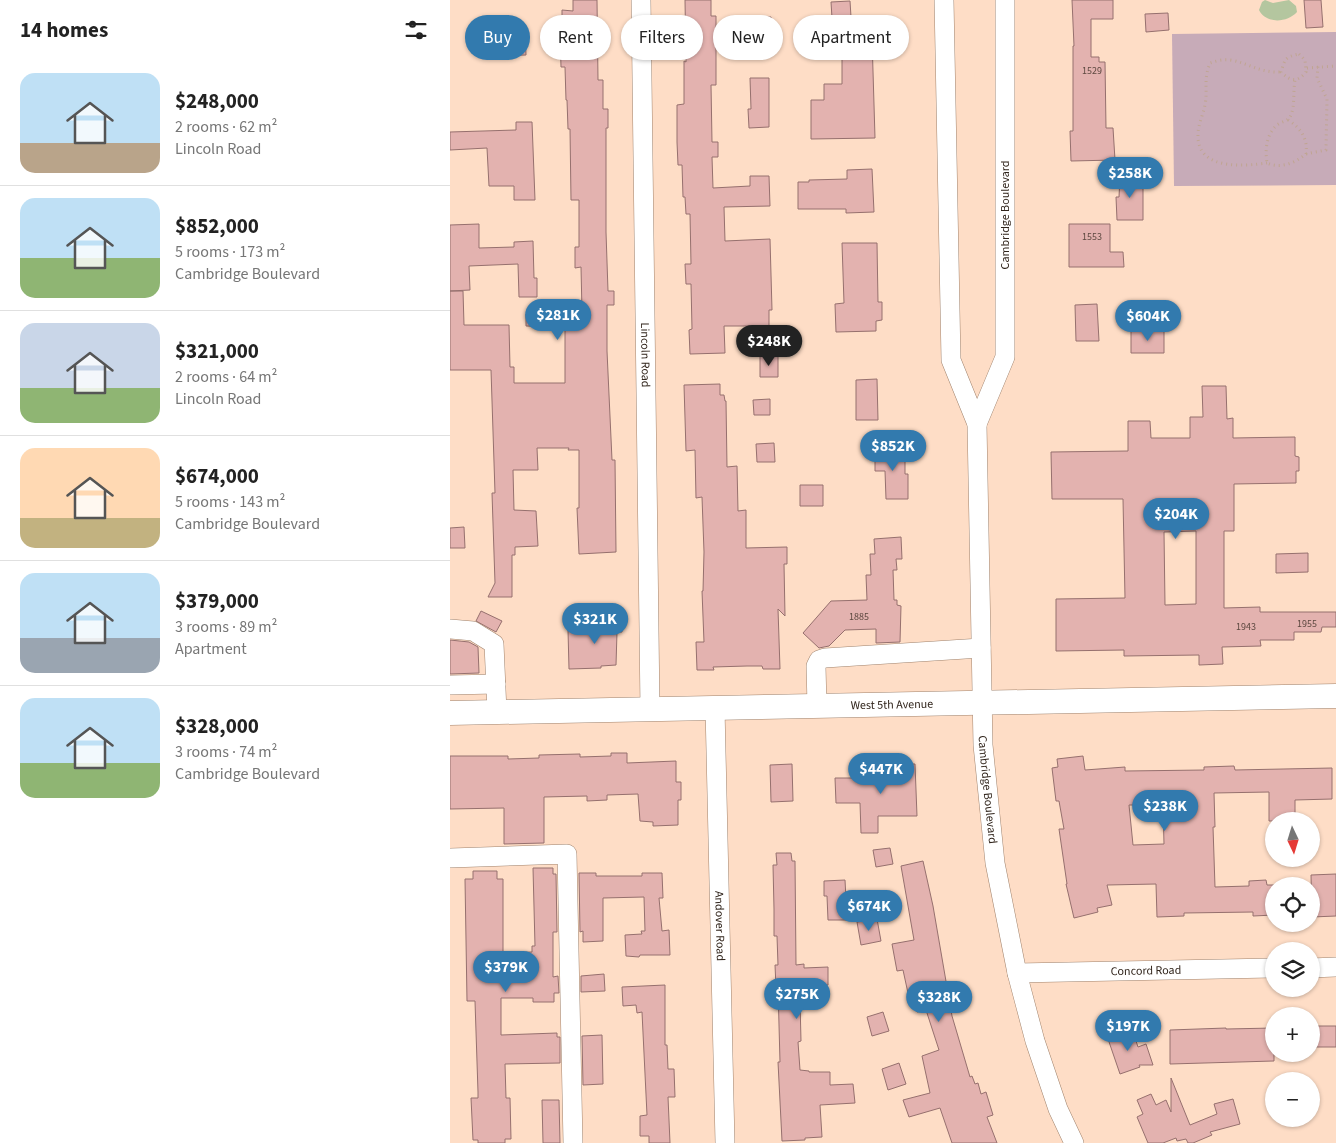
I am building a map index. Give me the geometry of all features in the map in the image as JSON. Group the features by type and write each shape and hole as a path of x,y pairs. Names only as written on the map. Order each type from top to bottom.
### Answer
{"main road":[{"name":"West 5th Avenue","path":"450,713 1336,696"}],"street":[{"name":"Lincoln Road","path":"640,0 650,709"},
{"name":"Cambridge Boulevard","path":"944,0 951,360 977,424 981,703 994,863 1017,973 1037,1046 1058,1109 1074,1143"},
{"name":"Cambridge Boulevard","path":"977,424 1005,357 1005,0"},
{"path":"450,629 473,631 494,644 497,712"},
{"path":"817,706 816,666 820,660 825,658 980,648"},
{"path":"450,685 496,684"},
{"name":"Andover Road","path":"715,708 725,1143"},
{"path":"450,858 567,854 573,1143"},
{"path":"1320,968 1336,967"},
{"name":"Concord Road","path":"1017,973 1265,968"}],"path":[{"path":"1280,72 1284,60 1289,56 1299,54 1305,60 1306,72 1302,78 1295,80 1287,78 1280,72 1268,72 1229,60 1210,63 1205,75 1206,103 1198,134 1204,153 1213,161 1220,164 1244,166 1267,163 1273,166 1289,164 1306,154 1326,150 1327,100 1318,78 1318,66"},
{"path":"1307,68 1336,66"},
{"path":"1267,163 1266,151 1270,136 1276,126 1288,120 1293,109 1295,80"},
{"path":"1288,120 1295,124 1303,134 1307,146 1306,154"}],"shaded area":[{"path":"1265,0 1273,3 1289,0 1296,6 1297,12 1293,16 1282,20 1271,20 1262,15 1259,10 1262,2"},
{"path":"1336,32 1336,185 1174,186 1172,34"}],"building":[{"path":"573,0 597,0 597,15 562,15 562,10 573,11"},
{"path":"685,0 711,0 713,60 716,60 716,85 711,85 712,142 718,142 718,157 712,157 713,188 750,186 750,176 769,176 770,206 724,207 725,241 770,239 772,310 769,310 769,326 724,326 725,353 690,354 689,330 692,329 691,284 686,284 685,264 691,264 690,214 686,214 685,197 683,197 682,165 678,165 677,105 684,104 684,61 703,60 703,15 685,15"},
{"path":"1072,0 1113,0 1113,19 1091,19 1091,57 1099,57 1099,62 1105,62 1106,128 1113,128 1115,160 1071,161 1070,131 1073,131 1074,46"},
{"path":"1304,0 1321,0 1323,27 1306,28"},
{"path":"850,1 851,15 832,15 831,2"},
{"path":"1168,13 1169,30 1146,32 1145,14"},
{"path":"561,60 598,60 598,80 603,80 603,109 608,109 608,128 606,128 606,232 608,291 614,291 614,305 607,305 607,351 612,460 615,460 616,552 579,554 577,508 579,508 579,450 568,450 569,448 537,448 538,470 513,470 514,510 536,511 538,546 515,547 515,555 512,555 512,597 488,597 495,583 492,493 495,493 491,370 450,370 450,291 463,291 464,325 509,325 510,367 514,367 514,383 565,383 565,327 526,326 526,314 582,312 581,267 575,268 575,247 579,247 579,200 571,200 570,129 568,129 565,67 561,67"},
{"path":"842,60 873,60 875,138 811,139 811,100 824,100 824,84 842,84"},
{"path":"750,78 769,78 769,127 749,128 748,109 751,109"},
{"path":"516,122 532,122 535,200 514,200 514,186 489,186 487,148 450,150 450,132 516,130"},
{"path":"872,169 874,212 846,213 846,209 798,209 798,182 847,179 847,170"},
{"path":"1120,176 1143,176 1143,220 1117,220 1116,197 1119,197"},
{"path":"479,224 479,248 514,247 514,242 533,241 534,278 537,278 537,297 519,297 518,264 469,266 470,290 450,291 450,225"},
{"path":"1069,224 1110,224 1110,252 1123,252 1124,267 1069,267"},
{"path":"842,243 877,243 878,302 882,302 882,320 876,321 876,331 836,332 835,304 844,303"},
{"path":"1097,304 1099,341 1076,341 1075,305"},
{"path":"1131,330 1164,330 1164,353 1131,353"},
{"path":"760,356 778,356 778,377 760,377"},
{"path":"877,379 878,420 856,420 856,380"},
{"path":"720,384 720,395 724,395 726,401 727,467 737,466 738,511 746,510 746,548 787,547 787,564 784,564 785,616 778,609 780,669 763,669 762,666 747,666 713,667 714,670 697,670 696,642 704,642 702,497 696,498 695,450 686,451 684,385"},
{"path":"1202,386 1226,386 1227,419 1233,418 1233,438 1295,437 1295,456 1299,457 1299,471 1296,471 1296,483 1234,484 1234,531 1224,531 1224,608 1260,607 1260,612 1336,612 1336,627 1322,627 1321,632 1294,632 1294,640 1260,640 1261,646 1222,647 1223,664 1199,665 1199,655 1124,656 1124,650 1056,651 1056,599 1125,598 1123,499 1052,499 1051,452 1128,451 1128,421 1150,421 1151,438 1190,438 1190,417 1203,417","holes":["1196,531 1196,604 1165,605 1164,532"]},
{"path":"770,399 770,415 754,415 753,400"},
{"path":"774,443 775,462 757,462 756,444"},
{"path":"875,448 905,448 905,474 908,474 908,499 886,499 885,471 875,471"},
{"path":"800,485 823,485 823,506 800,506"},
{"path":"464,527 465,548 450,548 450,528"},
{"path":"901,537 902,559 896,559 897,570 893,570 894,600 897,600 897,605 901,606 900,642 876,643 876,629 845,630 829,646 819,648 803,633 831,601 867,600 866,575 871,575 870,554 875,554 874,539"},
{"path":"1308,553 1308,572 1276,573 1276,554"},
{"path":"481,611 502,621 496,632 476,621"},
{"path":"592,618 621,618 622,632 617,632 616,665 601,666 601,668 569,669 568,630 592,630"},
{"path":"450,640 469,642 478,647 479,673 450,674"},
{"path":"611,753 627,753 627,763 676,761 676,782 681,782 681,800 678,800 678,825 653,826 653,822 640,821 638,794 607,795 607,800 587,801 587,796 544,797 544,843 504,844 504,808 450,809 450,756 508,756 508,759 539,758 539,755 580,754 580,757 611,756"},
{"path":"1083,756 1085,770 1125,767 1125,771 1204,770 1204,767 1234,766 1235,770 1332,768 1332,799 1295,800 1295,812 1269,812 1269,792 1214,793 1215,887 1249,886 1249,881 1265,880 1265,915 1253,916 1253,912 1184,913 1184,916 1157,917 1156,884 1107,885 1112,905 1097,908 1098,912 1074,918 1066,884 1059,829 1064,829 1059,801 1056,801 1052,768 1058,767 1057,759","holes":["1129,805 1163,805 1164,844 1133,845"]},
{"path":"792,764 793,801 771,802 770,765"},
{"path":"886,764 915,764 917,816 878,816 878,833 861,833 860,803 836,803 835,778 886,778"},
{"path":"890,848 893,864 876,867 873,850"},
{"path":"776,853 791,853 792,861 795,861 796,965 804,964 804,968 828,967 828,985 813,986 813,1000 800,1001 801,1041 798,1042 800,1070 830,1072 830,1085 853,1084 855,1103 820,1105 822,1137 805,1138 805,1140 782,1141 778,1062 780,1062 778,987 776,987 775,965 778,965 777,936 774,936 773,865 777,865"},
{"path":"923,861 933,906 952,1016 970,1077 972,1076 975,1084 978,1083 981,1094 986,1092 993,1115 987,1117 997,1143 952,1143 940,1108 909,1117 903,1100 930,1093 922,1056 939,1050 926,1010 917,1012 916,1006 911,1007 903,970 897,971 892,944 914,940 901,866"},
{"path":"533,868 553,868 553,874 556,874 557,932 553,932 553,977 558,976 559,993 554,993 554,1002 533,1002 533,998 501,998 501,1035 557,1033 557,1037 560,1037 560,1063 505,1064 506,1098 510,1098 511,1139 505,1139 505,1143 478,1143 478,1140 473,1140 471,1098 478,1098 478,1092 475,1001 467,1001 465,879 473,879 473,871 497,871 497,879 503,879 503,953 532,952 532,946 535,946"},
{"path":"579,873 596,873 596,876 642,876 642,873 662,873 663,898 659,898 662,931 669,930 670,955 626,956 625,935 642,934 641,931 645,931 644,897 603,898 603,941 583,942 583,931 580,932"},
{"path":"1336,874 1336,916 1320,917 1320,877 1311,877 1311,875"},
{"path":"845,880 846,899 850,899 850,920 828,920 827,896 824,896 824,881"},
{"path":"877,919 881,941 861,945 857,922"},
{"path":"604,974 605,991 581,992 581,976"},
{"path":"665,985 665,1045 667,1045 668,1069 674,1069 675,1097 668,1097 670,1143 649,1143 649,1136 640,1136 640,1116 647,1115 642,1012 637,1013 636,1005 623,1006 622,987"},
{"path":"883,1012 889,1031 872,1036 867,1017"},
{"path":"1320,1026 1336,1026 1336,1047 1320,1047"},
{"path":"1265,1028 1265,1061 1170,1064 1170,1030"},
{"path":"1125,1030 1129,1040 1135,1038 1138,1047 1146,1044 1153,1065 1139,1065 1140,1067 1120,1074 1107,1036"},
{"path":"602,1035 603,1084 583,1085 582,1036"},
{"path":"899,1063 906,1084 888,1090 882,1069"},
{"path":"1171,1078 1190,1125 1217,1114 1214,1104 1233,1099 1240,1124 1210,1132 1212,1135 1193,1143 1188,1143 1186,1139 1177,1141 1176,1138 1163,1143 1148,1143 1137,1117 1143,1114 1137,1100 1151,1094 1156,1105 1166,1100 1171,1112"},
{"path":"542,1100 559,1100 560,1143 543,1143"}]}
